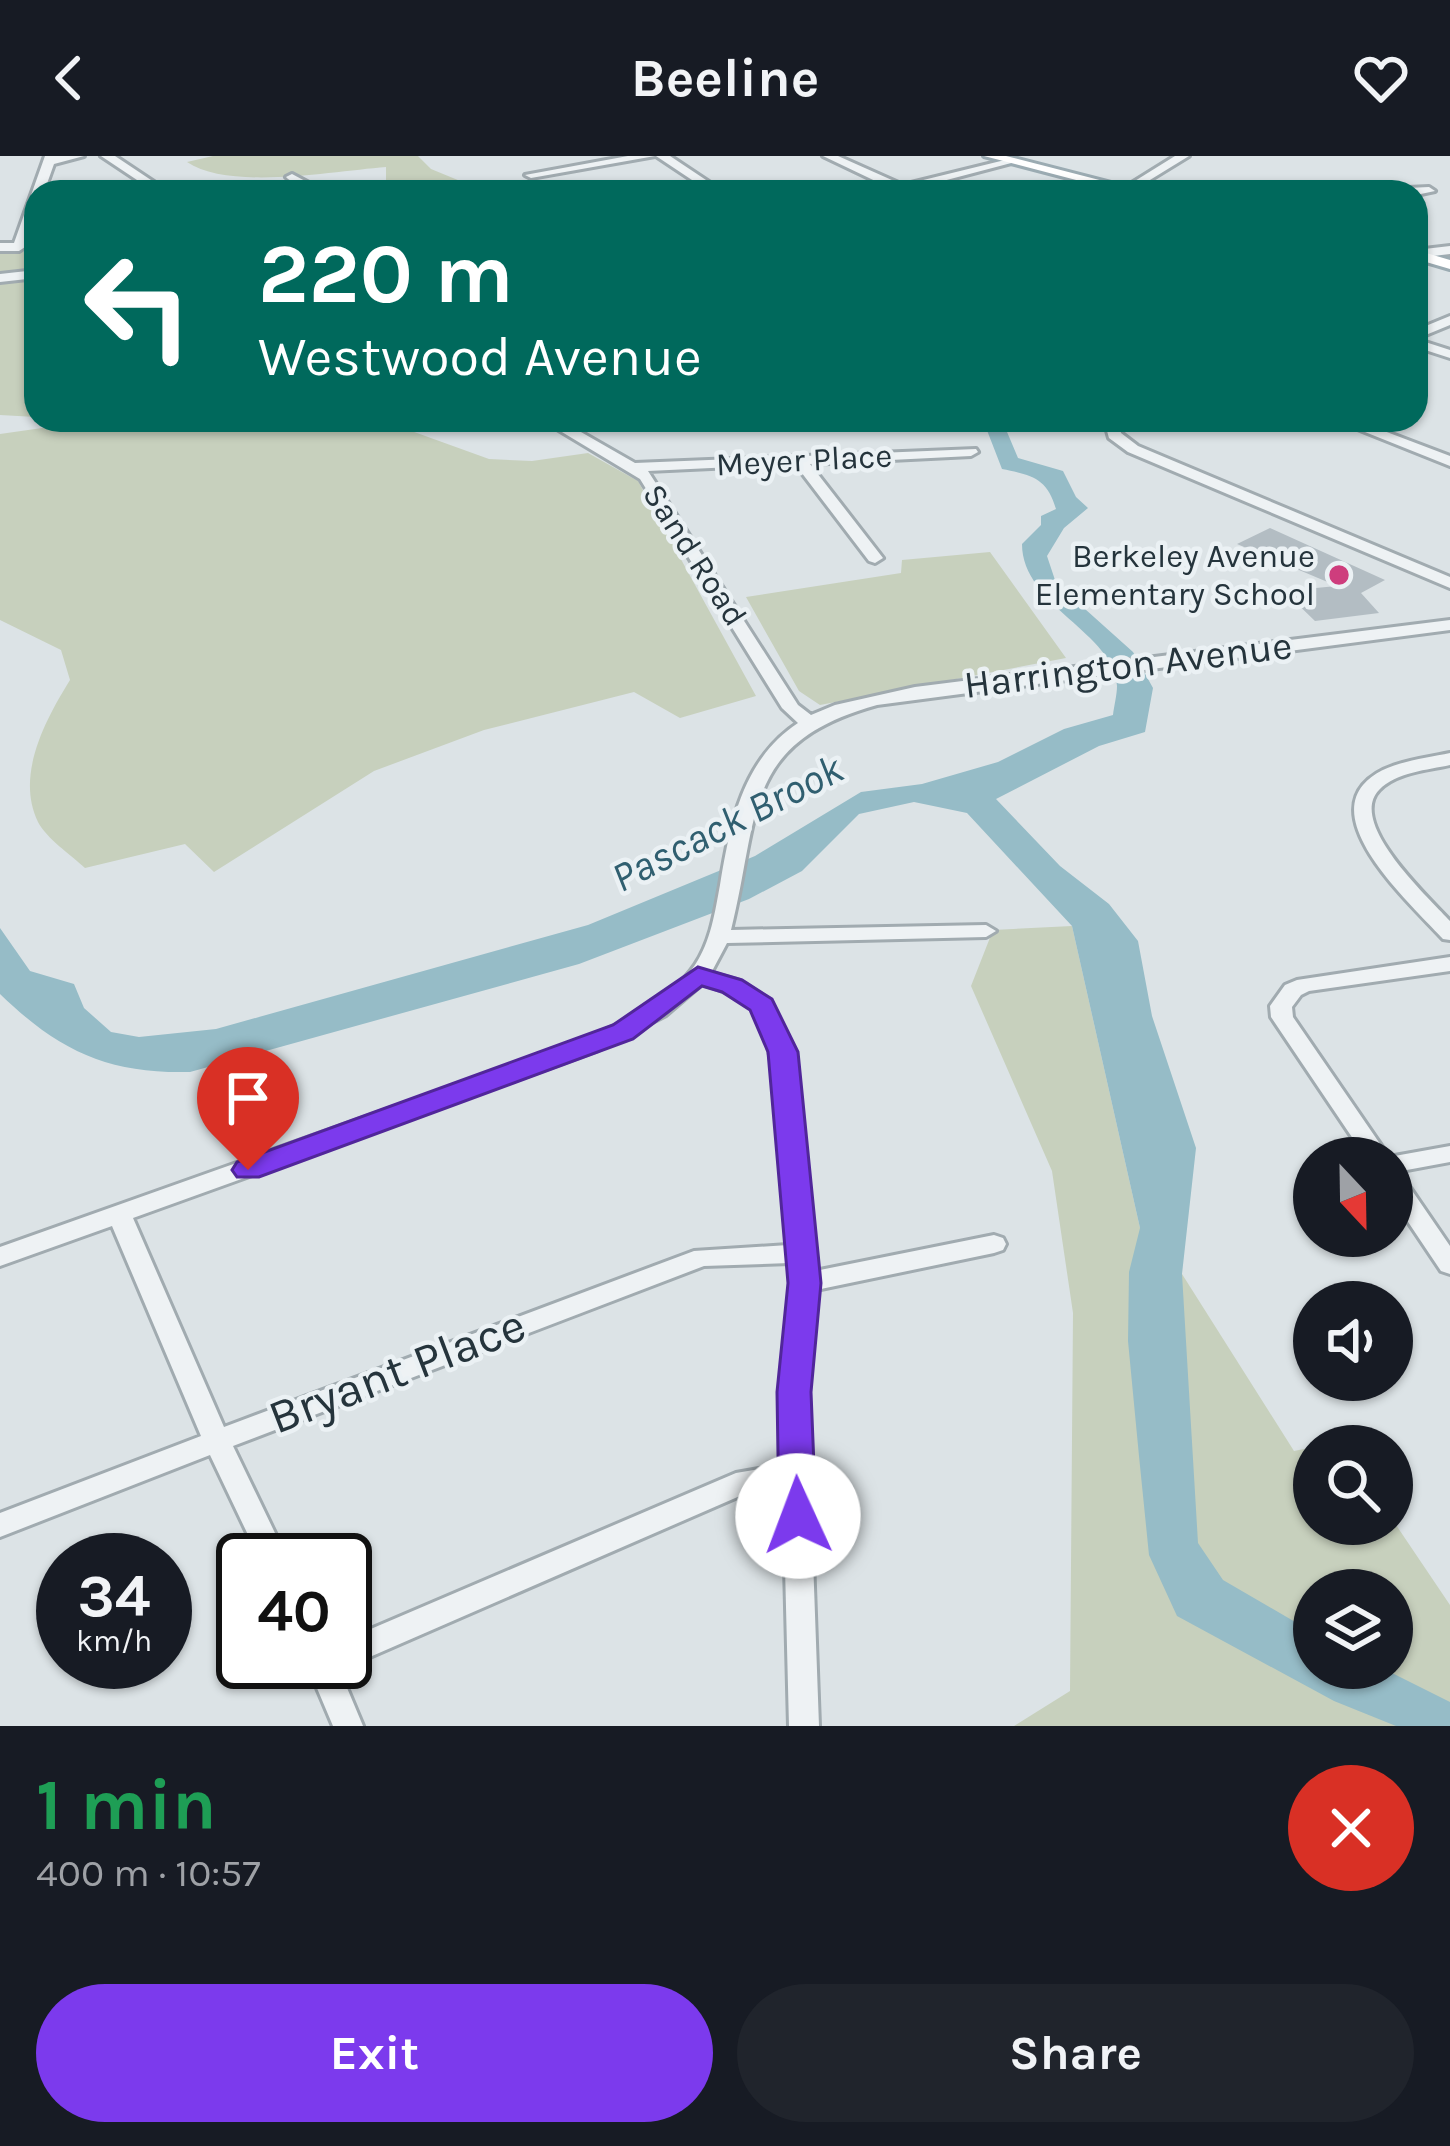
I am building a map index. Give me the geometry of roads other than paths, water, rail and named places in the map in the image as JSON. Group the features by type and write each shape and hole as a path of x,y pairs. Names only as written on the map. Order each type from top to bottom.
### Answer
{"main road":[{"path":"990,156 1087,180"}],"street":[{"path":"50,158 78,156"},
{"path":"107,156 144,180"},
{"path":"531,176 649,156"},
{"path":"662,156 697,180"},
{"path":"829,156 875,180"},
{"path":"1149,180 1183,156"},
{"path":"935,180 1009,162"},
{"path":"292,177 297,180"},
{"path":"0,248 19,247 24,233"},
{"name":"Sand Road","path":"571,432 637,467 791,708 810,722"},
{"path":"1117,432 1122,442 1147,455 1450,583"},
{"path":"1374,432 1450,461"},
{"name":"Meyer Place","path":"637,467 971,452"},
{"path":"799,460 875,558"},
{"name":"Harrington Avenue","path":"810,722 895,695 1450,625"},
{"path":"0,1257 623,1032 698,976 725,914 750,791 765,760 790,734 810,722"},
{"path":"1450,759 1412,764 1379,778 1361,799 1359,810 1368,837 1450,934"},
{"path":"718,937 986,931"},
{"path":"1364,1137 1282,1017 1284,998 1305,985 1450,964"},
{"path":"698,976 732,986 762,1005 779,1037 804,1283 794,1392 804,1726"},
{"path":"1413,1160 1450,1154"},
{"path":"1413,1210 1450,1265"},
{"path":"120,1216 261,1533"},
{"path":"804,1283 994,1244"},
{"name":"Bryant Place","path":"0,1525 649,1275 704,1258 802,1253"},
{"path":"372,1642 746,1481 796,1474"},
{"path":"337,1689 348,1726"}],"water":[{"path":"988,432 1007,432 1018,458 1063,471 1076,497 1088,508 1064,528 1047,556 1056,583 1133,652 1153,688 1145,732 1099,746 996,799 1060,866 1109,904 1138,941 1152,1016 1196,1148 1182,1274 1198,1543 1223,1580 1293,1621 1293,1679 1177,1616 1149,1555 1128,1341 1129,1272 1140,1228 1072,926 967,813 914,802 859,814 802,871 749,899 579,964 190,1072 134,1069 86,1055 43,1031 0,994 0,928 30,971 74,984 84,1008 111,1032 139,1037 216,1029 588,925 755,856 861,792 922,784 998,762 1064,729 1113,715 1117,686 1112,667 1037,585 1026,566 1022,544 1041,525 1041,516 1056,509 1048,491 1022,473 1002,469"},
{"path":"1413,1684 1450,1702 1450,1726 1396,1726 1312,1689 1413,1689"}],"place":[{"name":"Berkeley Avenue Elementary School","path":"1339,575"}],"water label":[{"name":"Pascack Brook","path":"727,823"}]}
